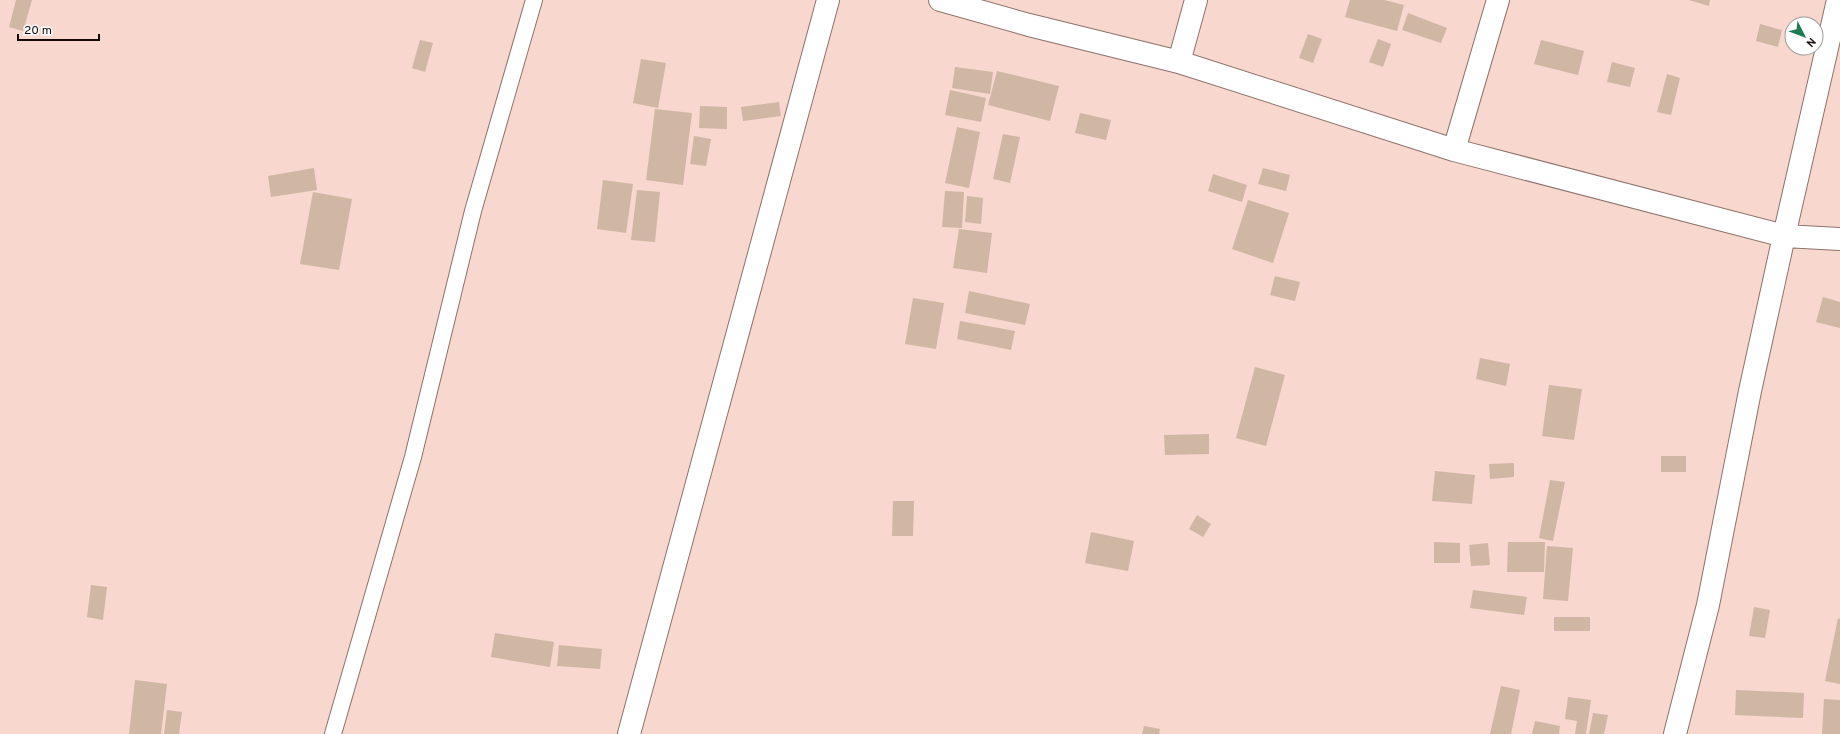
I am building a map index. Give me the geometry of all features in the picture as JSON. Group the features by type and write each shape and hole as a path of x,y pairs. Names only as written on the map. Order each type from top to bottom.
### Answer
{"street":[{"path":"629,734 828,0"},
{"path":"940,0 1029,25 1179,62 1454,150 1784,236 1840,239"},
{"path":"1179,62 1196,0"},
{"path":"1454,150 1498,0"},
{"path":"1675,734 1708,605 1750,391 1838,0"}],"lane":[{"path":"333,734 413,457 473,212 534,0"}],"building":[{"path":"16,0 32,0 23,31 9,27"},
{"path":"1350,0 1384,0 1404,5 1397,31 1345,17"},
{"path":"1689,0 1710,0 1709,6"},
{"path":"1408,13 1447,28 1441,43 1402,30"},
{"path":"1760,24 1782,30 1778,47 1756,41"},
{"path":"1308,34 1322,39 1313,63 1299,58"},
{"path":"1378,39 1391,44 1383,67 1369,62"},
{"path":"420,40 433,43 425,72 412,68"},
{"path":"1541,40 1584,51 1578,75 1534,64"},
{"path":"641,59 666,63 658,108 633,103"},
{"path":"1612,62 1635,68 1630,87 1607,82"},
{"path":"955,67 993,72 990,94 952,88"},
{"path":"997,71 1059,86 1050,121 988,105"},
{"path":"1667,74 1680,78 1671,115 1657,112"},
{"path":"950,90 986,98 981,122 945,115"},
{"path":"779,102 781,116 743,121 741,107"},
{"path":"700,106 727,107 727,129 699,128"},
{"path":"655,109 692,113 683,185 646,180"},
{"path":"1080,113 1111,120 1106,140 1075,133"},
{"path":"957,127 980,132 969,188 945,183"},
{"path":"1003,134 1020,137 1010,183 993,179"},
{"path":"694,136 711,139 706,166 690,164"},
{"path":"314,168 317,190 271,197 268,176"},
{"path":"1263,168 1290,175 1286,191 1258,184"},
{"path":"1213,174 1247,185 1242,202 1208,191"},
{"path":"603,180 633,184 626,233 597,229"},
{"path":"637,190 660,192 655,242 631,240"},
{"path":"945,191 964,192 962,228 942,227"},
{"path":"313,192 352,199 339,270 300,264"},
{"path":"967,196 983,198 981,224 965,222"},
{"path":"1248,200 1289,213 1273,263 1232,249"},
{"path":"959,229 992,233 987,273 953,268"},
{"path":"1275,276 1300,282 1295,301 1270,295"},
{"path":"969,291 1030,304 1025,325 965,313"},
{"path":"1823,297 1840,302 1840,328 1816,322"},
{"path":"913,298 944,303 936,349 905,344"},
{"path":"960,321 1015,331 1011,350 957,339"},
{"path":"1480,358 1510,364 1506,386 1476,379"},
{"path":"1255,367 1285,375 1266,446 1236,438"},
{"path":"1549,385 1582,389 1574,440 1542,436"},
{"path":"1209,434 1209,454 1165,455 1164,435"},
{"path":"1661,456 1686,456 1686,472 1661,472"},
{"path":"1514,463 1514,477 1490,479 1489,464"},
{"path":"1435,471 1475,475 1472,504 1432,501"},
{"path":"1550,480 1565,482 1553,541 1539,538"},
{"path":"893,501 914,501 913,536 892,536"},
{"path":"1197,515 1211,524 1203,537 1189,529"},
{"path":"1091,532 1134,541 1128,571 1085,563"},
{"path":"1434,542 1460,543 1460,563 1434,563"},
{"path":"1508,542 1545,542 1544,572 1507,572"},
{"path":"1488,543 1490,565 1471,566 1469,545"},
{"path":"1547,546 1573,548 1568,601 1543,599"},
{"path":"91,585 107,587 103,620 87,617"},
{"path":"1473,590 1527,597 1524,615 1470,608"},
{"path":"1754,607 1770,610 1765,638 1749,636"},
{"path":"1554,617 1590,617 1590,631 1554,631"},
{"path":"1838,618 1840,619 1840,684 1825,681"},
{"path":"495,633 554,642 550,667 491,657"},
{"path":"559,645 602,649 600,669 557,666"},
{"path":"135,680 167,684 161,734 129,734"},
{"path":"1501,686 1520,690 1511,734 1490,734"},
{"path":"1736,690 1804,693 1803,718 1735,715"},
{"path":"1568,697 1591,700 1586,734 1575,734 1577,721 1565,719"},
{"path":"1824,699 1840,700 1840,734 1822,734"},
{"path":"167,710 182,712 179,734 164,734"},
{"path":"1593,713 1608,715 1604,734 1589,734"},
{"path":"1535,721 1560,726 1559,734 1532,734"},
{"path":"1144,726 1160,729 1159,734 1142,734"}]}
